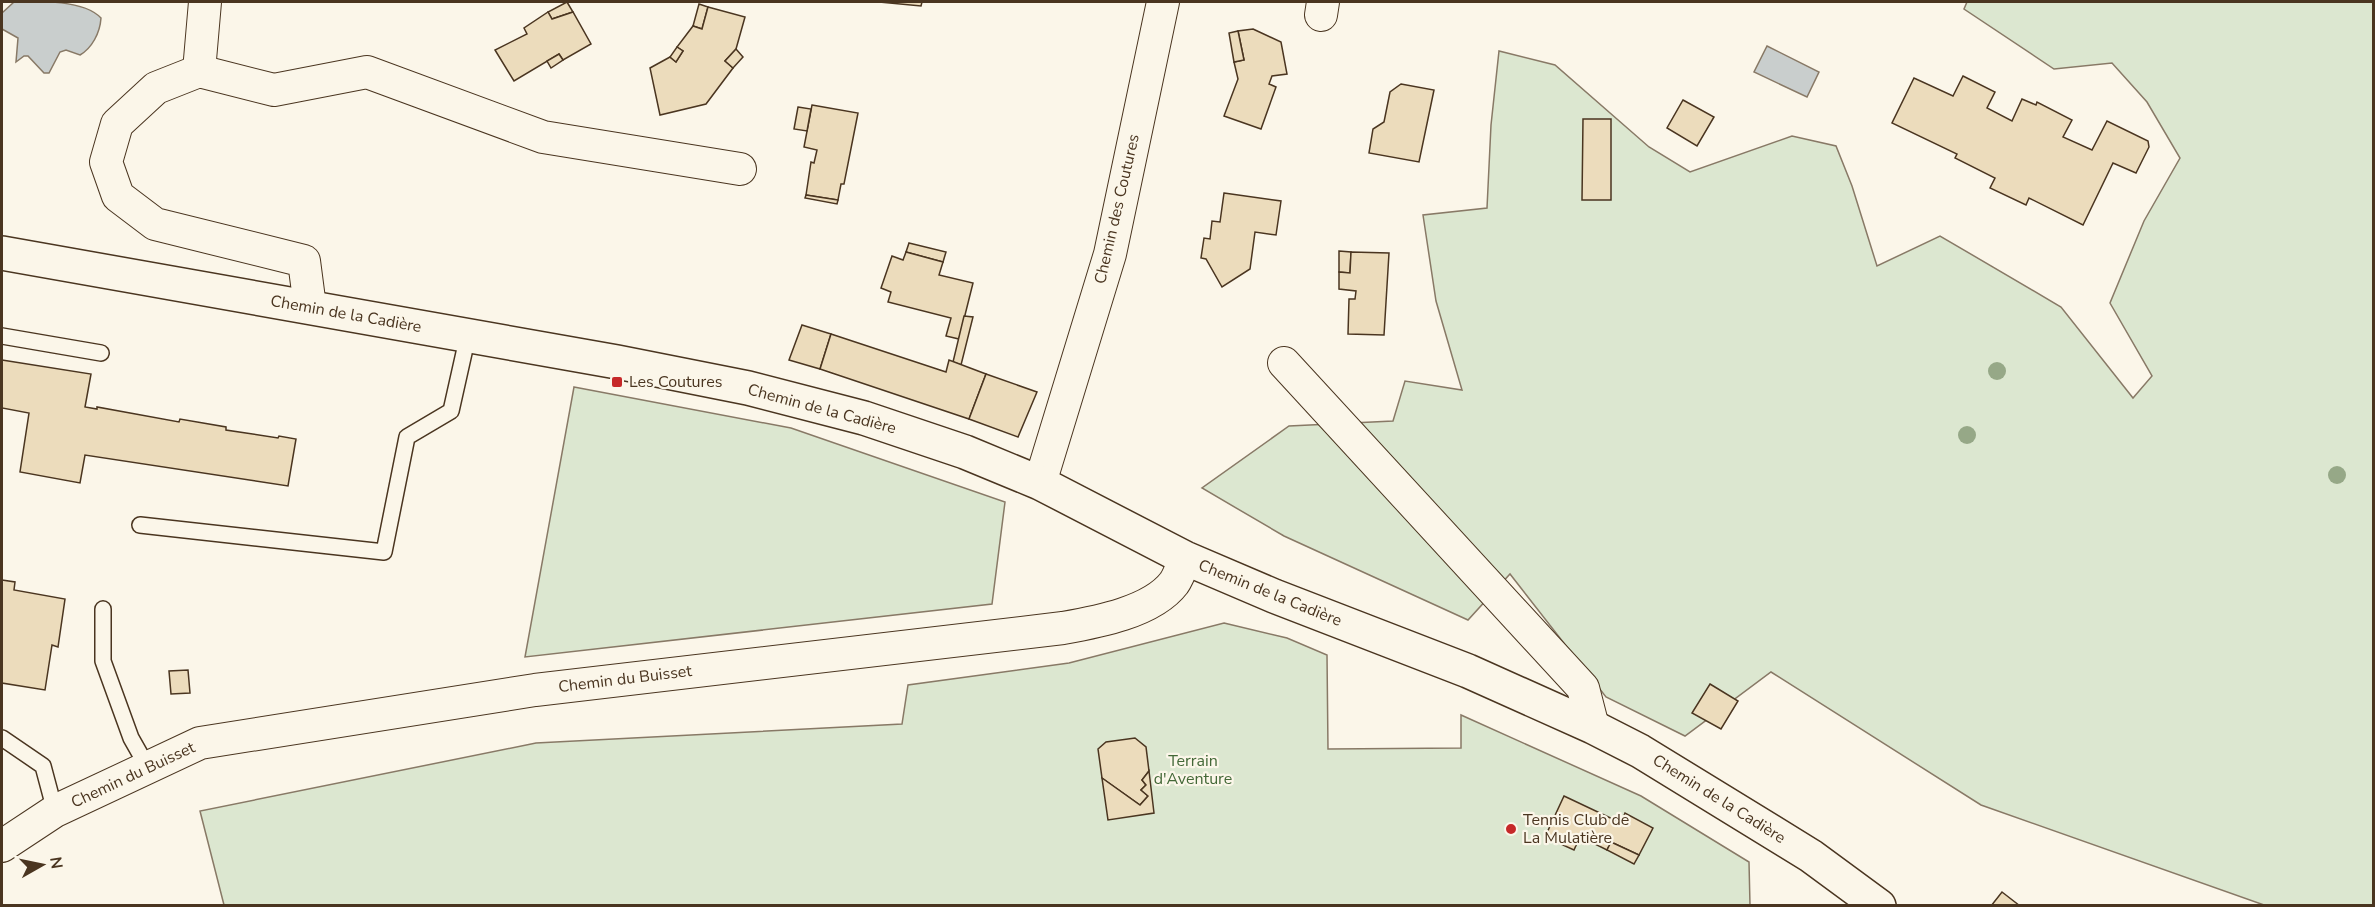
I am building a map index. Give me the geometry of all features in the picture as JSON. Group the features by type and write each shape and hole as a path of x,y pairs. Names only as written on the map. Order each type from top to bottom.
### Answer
{"street":[{"path":"199,71 205,2"},
{"name":"Chemin des Coutures","path":"1040,483 1110,254 1163,2"},
{"path":"310,307 304,261 155,224 118,196 106,162 117,124 156,88 199,71 274,90 367,72 543,136 740,169"},
{"name":"Chemin de la Cadière","path":"2,253 629,364 811,404 864,418 965,452 1040,483 1185,558 1274,596 1468,671 1640,751 1811,856 1879,906"},
{"path":"1284,363 1583,688 1593,728"},
{"name":"Chemin du Buisset","path":"2,846 55,812 200,743 535,690 1063,628 1114,618 1158,597 1174,583 1185,558"},
{"name":"Chemin de la Cadière","path":"1811,856 1850,906"}],"lane":[{"path":"140,525 384,552 407,437 450,411 468,335"},
{"path":"2,336 101,353"},
{"path":"103,609 104,661 131,738 148,768"},
{"name":"Chemin du Buisset","path":"2,738 43,766 55,812"}],"green space":[{"path":"1967,2 2373,2 2373,905 2264,905 1981,805 1771,672 1685,736 1606,697 1510,574 1468,620 1284,536 1202,488 1289,426 1393,421 1405,381 1462,390 1436,301 1423,215 1487,208 1491,125 1499,51 1555,65 1649,147 1690,172 1792,136 1836,146 1852,186 1877,266 1940,236 2061,307 2133,398 2152,376 2110,303 2144,221 2180,158 2147,102 2112,63 2054,69 1964,9"},
{"path":"574,387 791,428 1005,502 992,604 525,657"},
{"name":"Terrain d'Aventure","path":"1224,623 1287,638 1327,655 1328,749 1461,748 1461,715 1641,796 1749,862 1750,905 224,905 200,811 536,743 902,724 908,685 1069,663"}],"shaded area":[{"path":"14,2 61,3 93,12 101,18 95,40 80,55 66,50 60,52 49,73 44,73 28,56 16,62 18,38 2,29 2,13"},
{"path":"1767,46 1819,72 1807,97 1754,72"}],"building":[{"path":"567,2 573,12 552,19 548,12"},
{"path":"879,2 922,2 921,6"},
{"path":"699,4 708,7 702,29 693,26"},
{"path":"708,7 745,17 736,49 725,61 733,68 706,104 660,115 650,68 670,57 676,62 683,51 677,47 693,26 702,29"},
{"path":"548,12 552,19 573,12 591,44 563,60 559,54 514,81 495,50 527,34 524,28"},
{"path":"1253,29 1281,42 1287,74 1272,76 1269,84 1276,87 1261,129 1224,116 1238,79 1234,62 1244,60 1238,31"},
{"path":"1238,31 1244,60 1234,62 1229,33"},
{"path":"677,47 683,51 676,62 670,57"},
{"path":"736,49 743,57 733,68 725,61"},
{"path":"559,54 563,60 551,68 547,61"},
{"path":"1963,76 1995,92 1987,108 2012,121 2022,99 2036,105 2037,102 2072,120 2063,137 2092,150 2107,121 2148,141 2149,147 2136,173 2113,163 2083,225 2029,198 2026,205 1990,188 1995,178 1955,158 1957,154 1892,123 1914,78 1953,96"},
{"path":"1401,84 1434,90 1419,162 1369,153 1373,129 1384,122 1390,92"},
{"path":"1683,100 1714,117 1697,146 1667,128"},
{"path":"812,105 858,113 844,184 841,184 838,200 806,195 811,162 814,163 817,150 804,147"},
{"path":"798,107 811,109 807,131 794,129"},
{"path":"1583,119 1611,119 1611,200 1582,200"},
{"path":"1224,193 1281,201 1276,235 1255,232 1250,269 1222,287 1206,259 1201,258 1204,238 1210,239 1212,221 1220,222"},
{"path":"806,195 838,200 837,204 805,198"},
{"path":"909,243 946,252 943,262 906,252"},
{"path":"1339,251 1351,252 1350,273 1339,272"},
{"path":"906,252 943,262 939,275 973,283 959,339 946,336 951,318 888,302 891,292 881,288 892,256 903,260"},
{"path":"1351,252 1389,253 1384,335 1348,334 1349,299 1355,299 1356,291 1339,289 1339,272 1350,273"},
{"path":"964,316 973,317 961,365 953,362"},
{"path":"802,325 831,334 820,369 789,360"},
{"path":"831,334 946,372 949,360 986,374 969,419 820,369"},
{"path":"2,360 91,374 85,407 97,409 97,407 179,422 180,419 226,427 226,430 296,439 288,486 85,455 80,483 20,472 29,413 2,408"},
{"path":"986,374 1037,392 1018,437 969,419"},
{"path":"2,580 15,582 14,590 65,599 58,647 52,645 45,690 2,683"},
{"path":"188,670 190,693 171,694 169,671"},
{"path":"1710,684 1738,701 1721,729 1692,713"},
{"path":"1135,738 1146,747 1149,771 1142,780 1146,785 1141,790 1148,796 1140,805 1102,778 1098,749 1106,742"},
{"path":"1149,771 1154,813 1108,820 1102,778 1140,805 1148,796 1141,790 1146,785 1142,780"},
{"path":"1564,796 1621,823 1625,813 1653,828 1639,855 1611,842 1607,850 1587,840 1585,844 1578,841 1574,850 1545,837"},
{"path":"1611,842 1639,855 1634,864 1607,850"},
{"path":"2002,892 2020,906 1991,906"}],"place":[{"name":"Les Coutures","path":"617,382"},
{"name":"Tennis Club de La Mulatière","path":"1511,829"}]}
